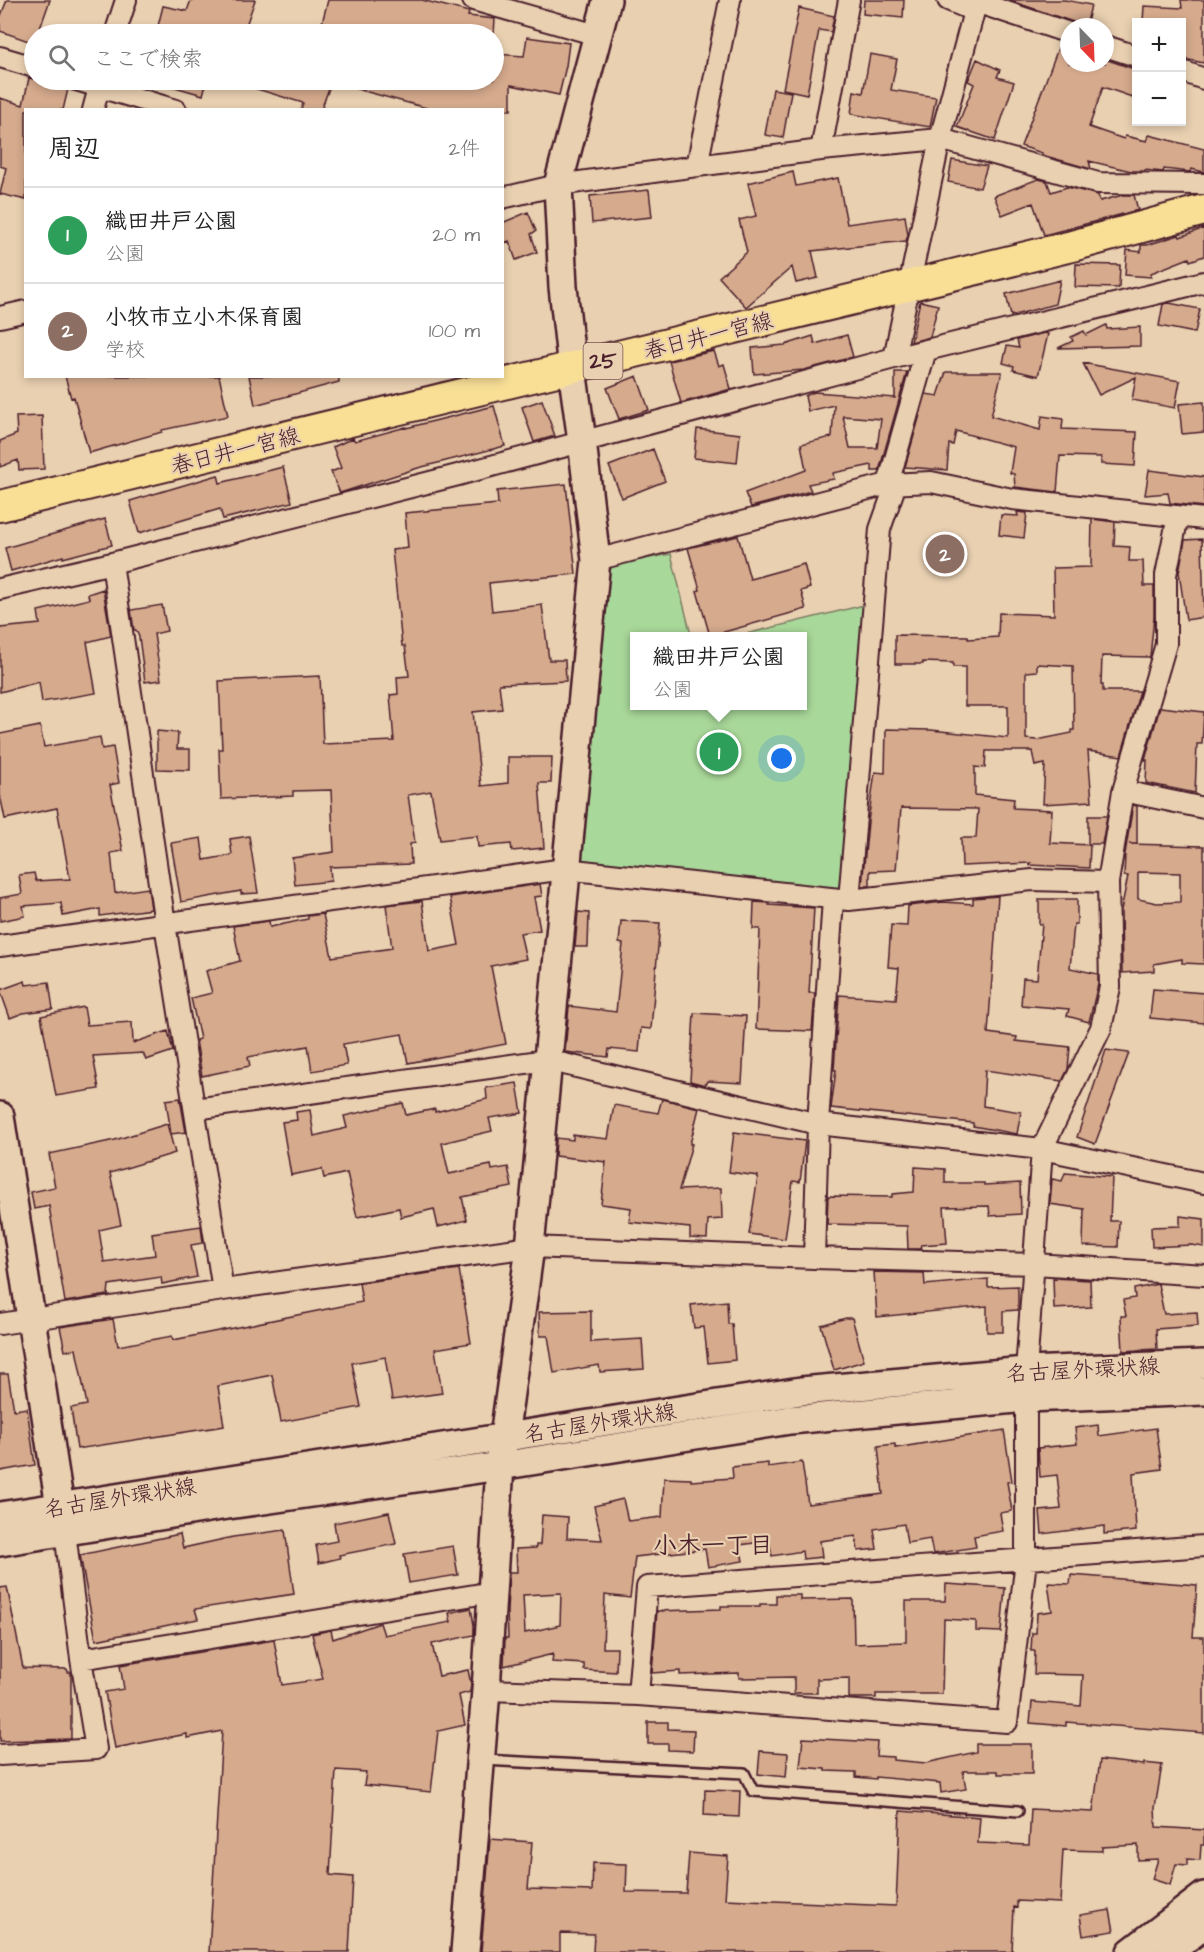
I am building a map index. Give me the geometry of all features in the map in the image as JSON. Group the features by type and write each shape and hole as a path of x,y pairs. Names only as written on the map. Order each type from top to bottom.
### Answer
{"main road":[{"name":"春日井一宮線","path":"0,506 572,369 1072,246 1204,210"}],"street":[{"path":"118,24 126,0"},
{"path":"473,0 597,35"},
{"path":"465,1952 486,1690 500,1466 530,1247 596,560 563,287 558,185 607,0"},
{"path":"697,166 730,0"},
{"path":"820,150 849,0"},
{"path":"948,0 976,4 1060,30"},
{"path":"894,358 940,139 976,4"},
{"path":"1114,49 1132,54"},
{"path":"0,57 24,65"},
{"path":"1185,72 1204,79"},
{"path":"94,108 98,90"},
{"path":"120,90 170,108"},
{"path":"504,198 558,185 697,166 820,150 940,139 1098,183 1204,184"},
{"path":"0,589 458,475 894,358 1204,282"},
{"path":"0,317 24,311"},
{"path":"814,1258 818,1124 880,529 926,350"},
{"path":"596,560 892,484 932,482 1012,499 1204,519"},
{"path":"1026,1371 1042,1149 1101,1028 1110,987 1108,882 1123,791 1166,644 1166,575 1178,516"},
{"path":"112,562 165,924 223,1290"},
{"path":"1123,791 1204,808"},
{"path":"0,946 565,869 841,899 1032,880 1108,882"},
{"path":"195,1109 547,1060 818,1124 1042,1149 1204,1183"},
{"path":"0,1755 96,1749 33,1319 1,1132"},
{"path":"0,1324 530,1247 1035,1264 1204,1275"},
{"name":"名古屋外環状線","path":"0,1542 62,1519 504,1437 801,1391 1026,1371 1204,1364"},
{"name":"名古屋外環状線","path":"0,1516 62,1519 220,1506 500,1466 790,1420 1026,1398 1204,1391"},
{"path":"486,1690 638,1695 1007,1722 1026,1560 1026,1398"},
{"path":"638,1695 647,1587 1204,1546"},
{"path":"81,1659 493,1592"},
{"path":"1131,1952 1204,1896"},
{"path":"1169,1952 1204,1925"}],"lane":[{"path":"480,1759 744,1773 753,1791 1018,1811"}],"green space":[{"path":"671,554 690,632 630,632 630,710 807,710 807,632 754,632 864,605 841,891 576,859 603,567"}],"building":[{"path":"7,0 50,0 42,24 24,24 24,39 0,31 0,18"},
{"path":"191,0 255,0 247,24 158,24 163,6 187,11"},
{"path":"328,0 422,0 469,12 468,16 495,19 495,24 322,24"},
{"path":"864,0 904,0 903,18 863,14"},
{"path":"1008,0 1065,0 1091,5 1088,18 1061,18"},
{"path":"1181,0 1204,0 1204,63 1186,59 1186,18 1143,18 1144,6 1182,8"},
{"path":"799,8 834,16 831,32 819,30 807,94 783,89"},
{"path":"527,37 569,43 559,95 511,85 511,110 504,110 504,108 427,108 360,90 504,90 504,55 524,56"},
{"path":"1060,43 1060,72 1114,72 1114,62 1132,68 1132,97 1103,87 1089,127 1124,139 1125,136 1147,141 1149,135 1204,149 1204,172 1191,169 1190,172 1164,169 1163,172 1131,171 1089,161 1091,169 1042,155 1042,153 1021,146"},
{"path":"870,54 897,59 891,90 936,97 930,127 851,114 854,91 863,93"},
{"path":"977,59 1000,70 997,77 1014,82 995,140 957,127 974,84 968,81"},
{"path":"773,89 791,92 783,138 765,135"},
{"path":"26,90 68,90 63,108 24,108 24,200 0,194 6,168 0,166 0,98 23,105"},
{"path":"185,90 204,90 203,95"},
{"path":"260,90 328,90 322,108 302,108 303,103"},
{"path":"952,160 987,166 980,188 948,182"},
{"path":"793,172 796,186 838,178 847,224 905,216 908,235 906,241 812,251 818,278 796,283 792,267 746,307 719,277 747,252 739,220 756,216 748,183"},
{"path":"1038,179 1047,181 1051,192 1067,187 1098,195 1100,201 1123,195 1134,195 1138,210 1044,235 1033,203 1002,215 994,196"},
{"path":"649,190 652,217 592,223 590,196"},
{"path":"528,212 536,231 531,234 537,252 516,260 509,241 504,243 504,222"},
{"path":"1204,228 1204,256 1190,261 1189,258 1151,273 1151,277 1125,275 1127,250 1141,252 1141,245 1179,235 1180,237"},
{"path":"1076,264 1120,265 1119,288 1075,287"},
{"path":"1060,280 1055,304 1011,316 1006,294"},
{"path":"920,301 938,305 930,337 911,342"},
{"path":"1163,304 1200,309 1195,333 1159,326"},
{"path":"1106,325 1107,329 1140,327 1140,346 1058,348 1073,341 1071,337 1084,331 1086,335"},
{"path":"1048,334 1038,376 1013,370 1014,366 1003,363 1007,346 1019,348 1017,340"},
{"path":"847,335 853,357 804,370 754,374 752,348 785,345 813,336 815,344"},
{"path":"714,351 719,366 724,364 731,389 681,403 669,361"},
{"path":"1083,363 1180,381 1175,408 1132,400 1136,377 1099,395"},
{"path":"895,372 907,372 879,471 872,471 872,465 833,473 834,479 808,484 811,491 751,507 745,493 806,470 801,444 832,437 834,405 808,411 805,396 814,392 895,398","holes":["843,416 881,419 877,448 850,448"]},
{"path":"946,372 1002,372 991,416 1040,430 1042,416 1063,419 1062,429 1137,432 1135,466 1101,464 1101,457 1060,456 1057,492 1015,487 1014,474 1010,473 1014,447 956,431 953,445 949,444 947,470 905,467 926,394 938,396"},
{"path":"637,376 649,410 619,419 607,388"},
{"path":"66,378 219,378 228,416 162,430 162,432 89,453 74,397 71,398"},
{"path":"249,378 339,378 339,382 255,405"},
{"path":"542,400 555,436 534,442 522,407"},
{"path":"1204,402 1204,432 1182,434 1179,404"},
{"path":"494,406 505,446 418,468 340,493 331,472 341,468 333,447 353,438 355,441"},
{"path":"42,416 44,469 19,470 18,460 0,467 0,441 17,434 16,417"},
{"path":"697,429 740,434 737,463 694,458"},
{"path":"653,449 665,481 622,498 609,466"},
{"path":"283,467 292,502 223,519 220,509 139,533 130,501 218,475 220,483"},
{"path":"1149,470 1204,477 1204,507 1170,503 1168,493 1145,495"},
{"path":"566,484 576,574 489,583 492,611 542,605 549,660 565,660 566,681 499,684 502,709 473,712 481,786 508,783 508,757 552,757 551,783 539,783 544,848 512,851 511,844 478,847 477,836 440,840 431,791 408,795 415,843 410,844 411,864 330,867 331,881 295,885 292,858 334,852 331,790 293,791 293,796 221,799 219,749 222,749 219,681 320,676 323,744 394,741 390,695 398,694 397,677 409,676 405,646 402,646 392,550 408,548 405,513 498,504 497,491"},
{"path":"1017,512 1027,513 1024,538 999,535 1001,515 1018,516"},
{"path":"105,519 112,545 11,571 5,548"},
{"path":"1092,519 1115,522 1114,546 1130,547 1129,561 1143,561 1144,586 1154,586 1150,657 1102,656 1101,685 1103,685 1103,691 1140,691 1121,756 1088,751 1092,801 1043,804 1045,764 1035,766 1032,751 986,751 985,768 975,767 975,795 1014,799 1013,808 1052,810 1050,843 1090,845 1089,868 1030,865 1031,863 962,866 961,838 976,838 978,809 901,808 896,870 870,871 870,886 862,886 875,772 885,773 886,729 931,730 1008,738 1008,706 965,706 965,667 953,667 953,663 895,664 895,635 968,636 968,639 998,637 999,613 1054,615 1053,568 1091,567","holes":["1037,664 1073,666 1074,730 1072,733 1037,740 1026,739 1026,672 1037,671"]},
{"path":"738,536 750,579 804,564 810,588 801,591 806,609 724,632 709,632 688,548"},
{"path":"1202,539 1204,617 1186,620 1179,572 1185,540"},
{"path":"103,589 111,636 87,642 96,693 42,702 39,682 0,692 0,628 40,624 38,611 89,599 88,594"},
{"path":"162,605 167,631 154,634 161,680 145,682 139,637 134,630 131,610"},
{"path":"1160,707 1204,712 1202,744 1197,744 1195,793 1146,783 1147,760 1145,760"},
{"path":"40,726 44,747 100,737 102,749 113,747 119,783 110,785 123,851 111,853 115,893 148,888 151,909 100,916 100,909 63,916 61,903 23,906 25,916 0,921 0,898 22,894 19,875 34,873 36,881 70,879 57,808 5,819 0,795 0,734"},
{"path":"157,731 178,733 177,749 190,749 190,770 157,769"},
{"path":"1133,805 1137,806 1137,844 1129,844 1204,846 1204,964 1182,963 1182,959 1154,964 1154,971 1122,973 1121,910 1128,876 1124,876","holes":["1138,872 1180,873 1180,902 1157,903 1138,899"]},
{"path":"1088,816 1107,816 1102,844 1088,844"},
{"path":"249,836 258,893 241,894 241,891 181,902 171,843 201,838 204,860 232,855 230,839"},
{"path":"540,884 542,896 534,897 540,930 520,933 526,959 491,966 506,1044 408,1063 402,1034 343,1044 347,1065 312,1071 308,1046 248,1057 250,1066 202,1076 196,1040 200,1039 191,998 212,993 206,971 240,961 233,926 269,921 270,927 323,914 332,957 392,948 386,905 422,901 429,951 459,945 450,897"},
{"path":"998,896 988,1033 1017,1037 1016,1041 1070,1047 1068,1069 1062,1081 985,1070 983,1106 1021,1112 1017,1134 973,1126 973,1123 831,1108 836,1070 834,1070 839,995 896,999 899,968 888,967 891,925 907,926 908,906 943,902 973,904 973,898"},
{"path":"1039,899 1077,899 1077,924 1074,924 1070,968 1098,974 1098,984 1089,1022 1067,1016 1069,1009 1021,1005 1023,978 1037,979 1042,924 1039,924"},
{"path":"754,902 814,908 809,993 815,993 812,1031 756,1029 760,929 753,929"},
{"path":"578,912 589,913 588,947 575,947"},
{"path":"621,921 660,923 651,1029 641,1028 639,1052 609,1049 608,1057 565,1052 569,1006 616,1012 623,944 619,943"},
{"path":"25,981 26,985 49,982 53,1009 23,1013 10,1018 0,990"},
{"path":"1153,989 1204,993 1204,1023 1150,1018"},
{"path":"84,1007 87,1025 132,1022 133,1043 168,1031 173,1051 146,1060 143,1053 93,1056 99,1089 56,1096 41,1016"},
{"path":"694,1013 746,1016 742,1083 707,1081 705,1085 690,1081"},
{"path":"1106,1050 1129,1053 1095,1144 1077,1137"},
{"path":"517,1083 522,1113 489,1118 492,1131 442,1143 449,1174 491,1165 492,1170 508,1167 512,1187 462,1197 467,1220 438,1227 434,1209 401,1217 399,1208 357,1217 347,1173 324,1178 322,1169 291,1175 282,1122 297,1120 296,1112 310,1110 314,1136 347,1128 344,1116 403,1103 406,1115 435,1109 435,1112 487,1099 486,1088"},
{"path":"180,1098 186,1132 171,1134 166,1100"},
{"path":"662,1099 699,1108 679,1190 721,1188 722,1219 708,1220 707,1239 690,1238 690,1228 629,1222 631,1208 601,1204 606,1162 555,1156 556,1138 573,1140 573,1135 608,1139 614,1105 658,1113"},
{"path":"167,1124 175,1153 110,1173 121,1225 99,1230 104,1262 155,1255 152,1233 201,1226 203,1243 191,1245 197,1277 162,1284 161,1277 109,1285 108,1295 65,1302 49,1206 34,1209 31,1192 55,1187 49,1154 115,1140"},
{"path":"734,1132 805,1141 800,1182 793,1181 785,1239 749,1234 758,1176 729,1172"},
{"path":"915,1167 945,1169 945,1183 984,1183 984,1185 1020,1183 1021,1214 990,1216 989,1206 944,1207 947,1243 921,1245 922,1249 908,1249 907,1226 827,1224 828,1196 892,1197 892,1194 914,1192"},
{"path":"1065,1173 1112,1177 1110,1221 1119,1221 1118,1247 1083,1246 1084,1209 1050,1204 1052,1179 1062,1181"},
{"path":"1180,1216 1204,1219 1204,1247 1191,1245 1152,1247 1151,1227 1180,1226"},
{"path":"459,1269 471,1343 435,1349 442,1393 392,1400 385,1357 352,1363 361,1407 281,1422 272,1375 218,1386 224,1426 77,1449 71,1408 87,1405 76,1349 65,1351 60,1327 113,1319 118,1346 172,1336 173,1340 362,1302 359,1283"},
{"path":"874,1272 924,1273 925,1285 988,1279 988,1287 1018,1286 1018,1310 1003,1311 1003,1332 987,1332 987,1306 877,1317"},
{"path":"1053,1278 1090,1280 1091,1307 1054,1309"},
{"path":"1158,1284 1164,1314 1197,1312 1198,1326 1156,1329 1157,1349 1123,1351 1121,1316 1126,1316 1123,1300 1135,1298 1134,1289"},
{"path":"727,1301 728,1324 732,1324 735,1360 708,1363 704,1327 694,1328 691,1305"},
{"path":"591,1311 591,1342 642,1339 644,1369 600,1372 599,1365 554,1373 548,1336 540,1336 539,1312"},
{"path":"852,1318 864,1361 834,1370 821,1325"},
{"path":"0,1374 8,1374 14,1410 27,1408 35,1465 0,1471"},
{"path":"1098,1425 1099,1436 1156,1428 1162,1469 1133,1473 1136,1531 1104,1534 1104,1526 1042,1534 1040,1511 1061,1509 1057,1475 1040,1477 1038,1448 1077,1444 1075,1428"},
{"path":"1004,1430 1012,1481 1007,1482 1012,1511 1000,1513 1003,1531 974,1536 976,1547 933,1554 930,1539 907,1543 904,1524 874,1529 877,1549 858,1551 856,1536 820,1541 822,1557 803,1559 802,1551 772,1556 769,1541 740,1545 743,1561 708,1567 705,1549 635,1557 630,1598 605,1595 603,1648 617,1648 616,1672 584,1670 584,1664 552,1662 553,1654 504,1666 505,1638 508,1638 509,1572 517,1572 516,1549 536,1548 536,1545 540,1545 542,1515 568,1517 567,1538 602,1540 594,1506 623,1499 628,1521 662,1517 664,1478 691,1479 691,1481 733,1478 732,1467 768,1463 768,1467 802,1462 808,1504 883,1494 878,1446 895,1444 895,1448","holes":["561,1593 560,1625 525,1633 523,1595"]},
{"path":"389,1512 396,1544 339,1555 340,1558 319,1563 316,1545 337,1541 334,1523"},
{"path":"285,1530 294,1594 195,1609 198,1619 96,1640 80,1555 180,1534 183,1548 233,1537"},
{"path":"453,1546 458,1575 409,1583 404,1554"},
{"path":"1071,1575 1197,1585 1193,1637 1204,1637 1204,1733 1066,1722 1066,1726 1030,1723 1032,1702 1081,1706 1083,1675 1034,1674 1035,1651 1031,1651 1032,1633 1036,1633 1037,1613 1052,1611 1048,1583 1070,1584"},
{"path":"946,1584 1005,1588 1001,1632 976,1631 976,1621 944,1619 942,1694 876,1694 876,1698 849,1698 849,1678 817,1679 817,1693 794,1693 794,1677 739,1678 739,1673 680,1675 680,1671 652,1673 657,1611 776,1604 776,1595 800,1595 800,1600 853,1599 854,1644 906,1642 906,1601 945,1601"},
{"path":"7,1587 23,1668 67,1669 71,1672 71,1739 0,1741 0,1588"},
{"path":"471,1608 474,1635 432,1644 439,1676 468,1670 471,1684 470,1692 459,1695 465,1725 438,1731 431,1792 364,1785 366,1772 336,1770 330,1875 353,1877 349,1952 209,1952 222,1731 187,1738 187,1734 115,1748 105,1692 124,1689 120,1665 274,1640 282,1685 323,1679 312,1634 331,1630 333,1639 380,1623 384,1635 451,1622 449,1613"},
{"path":"648,1722 668,1722 668,1729 694,1730 693,1751 668,1750 668,1744 648,1744"},
{"path":"803,1738 877,1742 876,1756 926,1763 976,1752 976,1744 1032,1744 1032,1774 963,1771 966,1789 941,1793 940,1783 856,1777 856,1772 800,1767"},
{"path":"760,1751 788,1753 786,1777 758,1774"},
{"path":"1100,1760 1162,1765 1155,1808 1156,1827 1204,1830 1204,1845 1201,1845 1200,1860 1187,1859 1187,1865 1176,1864 1170,1885 1152,1879 1158,1859 1138,1860 1138,1845 1102,1847 1102,1851 1063,1850 1060,1903 1017,1901 1017,1908 1014,1907 1012,1952 593,1952 594,1934 560,1933 560,1952 481,1952 490,1839 532,1842 528,1889 592,1891 593,1863 627,1864 626,1892 686,1893 689,1853 728,1856 725,1899 896,1906 900,1811 980,1817 978,1843 1029,1845 1031,1809 1093,1812"},
{"path":"705,1790 740,1791 739,1817 704,1815"},
{"path":"1110,1910 1114,1931 1083,1936 1080,1915"}],"place":[{"name":"小牧市立小木保育園","path":"945,554"},
{"name":"織田井戸公園","path":"719,752"}],"district":[{"name":"小木一丁目","path":"713,1545"}]}
